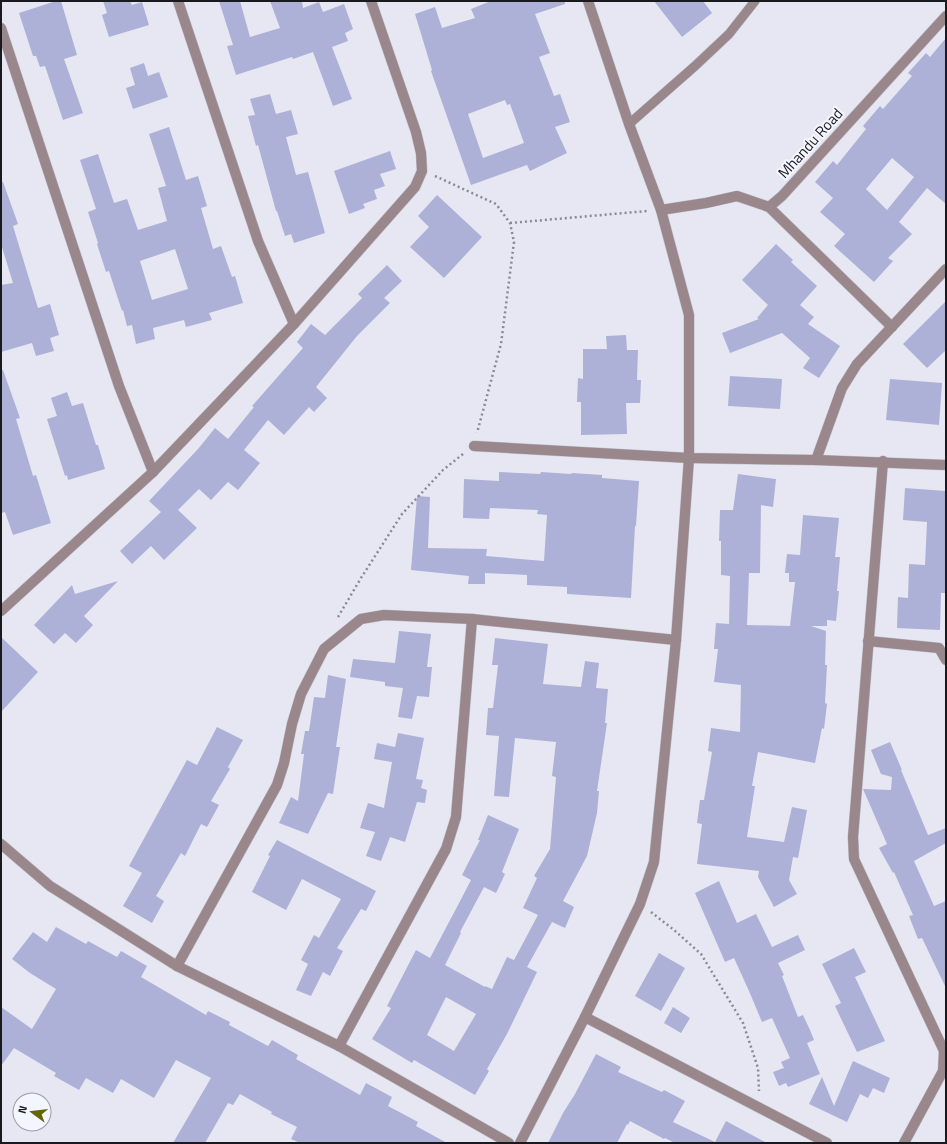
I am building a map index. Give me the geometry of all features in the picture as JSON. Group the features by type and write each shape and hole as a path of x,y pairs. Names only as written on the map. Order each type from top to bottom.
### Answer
{"street":[{"path":"178,1 258,241 294,324"},
{"path":"2,607 153,472 294,324 415,187 422,171 421,153 416,132 371,1"},
{"path":"520,1143 585,1017 640,904 654,862 676,640 689,458 689,315 661,210 629,124 588,1"},
{"name":"Mhandu Road","path":"769,207 782,196 946,16"},
{"path":"1,28 118,386 153,472"},
{"path":"661,210 706,203 737,196 769,207 892,327"},
{"path":"816,460 842,388 857,364 946,269"},
{"path":"474,446 689,458 884,461 946,464"},
{"path":"884,461 852,836 854,859 944,1051 943,1071 904,1143"},
{"path":"177,966 276,785 284,763 292,724 301,694 324,649 361,619 384,615 472,620 676,640"},
{"path":"339,1046 446,849 456,817 472,620"},
{"path":"868,641 940,648 946,660"},
{"path":"1,844 50,886 177,966 339,1046 509,1143"},
{"path":"585,1017 827,1143"}],"lane":[{"path":"629,124 729,34 755,1"}],"path":[{"path":"335,624 361,578 402,514 443,470 474,446 501,344 514,242 510,223 496,204 422,171"},
{"path":"510,223 661,210"},
{"path":"640,904 674,930 701,954 743,1023 758,1068 760,1108"}],"building":[{"path":"56,1 61,1 77,55 64,59 83,113 63,120 45,66 40,67 36,56 33,56 19,13"},
{"path":"103,1 130,1 132,5 142,2 149,25 109,37 102,15 107,13"},
{"path":"219,1 240,1 250,37 280,28 270,1 302,1 303,8 319,2 323,12 344,4 353,29 345,33 348,41 332,47 352,99 333,106 313,52 293,59 292,57 236,75 227,46 233,45"},
{"path":"491,1 565,1 565,4 535,14 550,53 539,57 554,96 560,94 570,122 555,127 567,153 530,171 527,165 471,185 431,71 432,70 415,14 435,7 442,28 475,18 471,9","holes":["505,100 507,105 510,104 524,143 483,158 468,114"]},
{"path":"654,1 703,1 712,13 682,37"},
{"path":"946,38 946,204 927,188 899,222 912,234 888,258 893,261 874,282 834,246 845,234 820,212 833,198 815,182 833,161 837,165 866,129 863,126 880,106 883,109 912,76 908,73 926,53 930,57","holes":["892,158 914,177 887,210 866,189"]},
{"path":"144,63 148,76 159,72 168,97 133,109 126,88 135,85 130,68"},
{"path":"270,94 276,114 291,110 298,134 286,137 296,175 308,172 325,233 294,243 291,234 285,236 276,211 258,145 256,146 248,116 255,115 250,99"},
{"path":"169,127 186,180 198,176 207,206 201,208 213,249 221,246 232,277 235,276 243,303 209,313 212,320 186,327 184,320 153,328 155,339 136,344 132,325 127,326 109,271 106,272 97,244 98,243 88,212 96,209 80,160 98,154 114,203 127,199 138,230 167,221 158,188 166,186 149,134","holes":["175,249 188,289 152,300 140,261"]},
{"path":"390,151 396,169 380,174 385,186 374,190 377,199 363,204 365,208 349,214 334,171"},
{"path":"1,182 3,182 18,224 13,226 38,308 50,304 59,335 50,338 54,351 36,356 32,343 1,352 1,285 13,283 1,244"},
{"path":"437,195 482,237 444,278 410,247 429,227 418,216"},
{"path":"776,244 793,260 791,262 817,286 800,305 814,317 808,324 840,346 819,378 803,368 810,358 782,333 730,353 722,333 759,319 757,318 768,305 742,280"},
{"path":"387,265 402,281 384,298 390,303 357,336 316,387 327,398 314,412 309,407 284,435 268,420 244,450 260,463 238,490 228,482 211,500 199,489 178,510 197,528 164,560 151,546 132,564 120,551 161,512 149,501 198,449 215,428 228,439 254,407 252,406 303,348 297,342 311,324 325,335 362,298 358,294"},
{"path":"946,301 945,351 927,368 903,344"},
{"path":"626,335 627,350 638,350 637,380 641,380 640,403 626,403 627,434 581,435 581,402 577,402 578,378 583,379 583,349 607,349 606,336"},
{"path":"1,370 3,370 20,418 16,419 33,476 36,475 51,523 13,535 5,512 1,513"},
{"path":"730,376 782,379 780,409 728,406"},
{"path":"890,379 942,383 939,425 886,420"},
{"path":"67,392 72,406 83,403 105,469 68,480 67,475 65,476 47,419 57,416 51,398"},
{"path":"499,472 540,474 541,472 572,473 602,475 602,478 639,481 631,598 567,594 567,587 527,585 527,575 485,573 485,584 468,584 469,576 411,570 417,496 430,497 428,548 487,549 486,556 544,561 547,515 537,514 538,510 490,508 489,519 463,518 464,479 499,481"},
{"path":"738,474 776,479 773,507 761,505 760,573 749,573 747,625 790,626 795,582 789,582 789,573 785,573 787,554 800,555 803,515 839,518 835,557 840,557 836,621 827,620 827,626 811,626 826,631 825,665 827,665 825,703 827,704 824,729 822,728 815,763 758,752 752,786 755,786 747,837 784,842 792,807 807,810 798,858 793,857 789,880 797,894 774,907 758,877 759,871 697,864 702,824 697,823 700,800 704,800 712,752 708,751 711,728 740,732 741,685 714,682 718,649 714,649 716,623 729,624 730,576 721,575 721,541 719,541 720,510 733,510"},
{"path":"905,488 946,491 946,593 941,593 940,630 897,628 898,597 908,598 909,564 925,565 927,522 903,520"},
{"path":"118,581 84,616 93,625 76,643 65,633 54,644 34,625 72,585 75,594"},
{"path":"399,631 431,634 427,667 432,667 429,697 417,696 412,719 398,717 403,688 385,686 385,682 350,677 353,659 395,663"},
{"path":"1,637 38,672 1,712"},
{"path":"495,638 548,644 543,684 581,687 585,661 599,663 596,688 608,689 605,723 607,723 597,791 599,791 597,813 587,856 563,901 574,907 565,928 552,922 527,967 537,972 507,1034 487,1069 489,1071 475,1095 414,1060 412,1063 372,1039 391,1008 387,1006 416,950 430,958 471,880 462,875 480,840 478,840 488,815 519,829 502,872 505,874 496,893 484,887 460,932 461,933 445,965 485,987 492,989 507,957 514,960 538,915 523,908 537,878 534,876 550,849 556,777 552,776 556,742 515,738 509,797 494,796 499,736 486,735 488,708 493,708 498,665 492,665","holes":["446,997 476,1014 454,1051 427,1035"]},
{"path":"328,675 346,679 336,747 340,747 333,794 328,793 308,834 279,823 291,797 298,801 304,754 301,754 305,731 309,731 314,697 325,698"},
{"path":"217,727 243,740 228,767 230,769 211,801 219,805 207,827 201,824 185,856 181,853 156,896 164,901 152,923 123,906 142,873 129,866 187,760 197,765"},
{"path":"398,733 424,738 416,779 423,780 421,788 427,790 425,803 417,802 405,842 390,837 381,861 366,856 375,832 360,828 368,803 384,808 392,762 374,759 377,743 395,747"},
{"path":"890,742 928,835 946,828 946,843 914,861 934,906 946,901 946,988 922,938 918,939 909,916 913,915 894,872 893,873 879,848 887,844 863,789 891,790 892,777 881,774 871,750"},
{"path":"277,840 376,891 366,911 361,909 337,948 343,951 330,976 323,972 311,996 296,990 308,964 301,960 314,935 319,938 341,899 302,879 286,910 252,892 270,856 268,855"},
{"path":"719,881 737,923 756,914 772,947 798,935 805,950 778,963 784,975 782,976 798,1017 803,1015 814,1040 807,1043 820,1074 788,1087 786,1083 779,1086 773,1072 784,1068 781,1062 790,1058 772,1018 762,1022 734,958 725,962 695,893"},
{"path":"56,927 86,944 88,941 117,957 121,951 147,966 141,977 206,1015 208,1011 230,1022 229,1025 268,1046 272,1040 298,1055 296,1059 360,1095 366,1083 392,1097 388,1106 418,1122 416,1126 447,1143 300,1143 291,1139 297,1127 271,1114 272,1112 240,1094 233,1105 228,1103 205,1143 173,1143 211,1078 176,1060 154,1098 121,1079 113,1093 86,1078 79,1090 54,1076 56,1073 14,1048 1,1066 1,1007 32,1029 56,989 30,973 12,959 33,932 47,942"},
{"path":"854,948 866,972 855,977 885,1041 857,1052 835,1006 841,1003 822,964"},
{"path":"659,953 685,968 661,1011 635,996"},
{"path":"673,1007 690,1018 681,1033 664,1023"},
{"path":"596,1054 621,1067 618,1072 662,1092 664,1090 685,1101 673,1122 715,1142 726,1121 767,1143 675,1143 665,1138 664,1139 630,1121 617,1143 548,1143"},
{"path":"853,1061 890,1078 884,1093 873,1088 868,1098 860,1094 847,1122 809,1104 822,1077 834,1106"}]}
